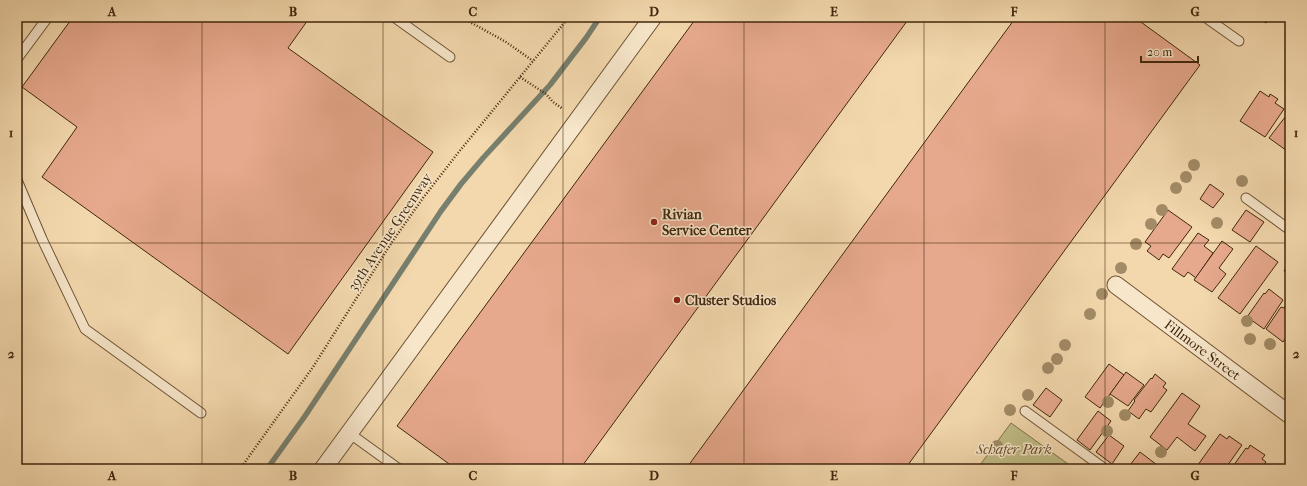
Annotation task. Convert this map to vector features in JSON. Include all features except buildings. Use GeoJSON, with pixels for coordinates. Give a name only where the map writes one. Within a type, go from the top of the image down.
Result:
{"type":"FeatureCollection","features":[{"type":"Feature","properties":{"kind":"street"},"geometry":{"type":"LineString","coordinates":[[323,469],[653,17]]}},
{"type":"Feature","properties":{"kind":"street","name":"Fillmore Street"},"geometry":{"type":"LineString","coordinates":[[1116,285],[1290,415]]}},
{"type":"Feature","properties":{"kind":"lane"},"geometry":{"type":"LineString","coordinates":[[17,59],[48,17]]}},
{"type":"Feature","properties":{"kind":"lane"},"geometry":{"type":"LineString","coordinates":[[394,17],[450,57]]}},
{"type":"Feature","properties":{"kind":"lane"},"geometry":{"type":"LineString","coordinates":[[1205,17],[1239,41]]}},
{"type":"Feature","properties":{"kind":"lane"},"geometry":{"type":"LineString","coordinates":[[17,180],[42,239],[86,329],[201,413]]}},
{"type":"Feature","properties":{"kind":"lane"},"geometry":{"type":"LineString","coordinates":[[1246,198],[1290,230]]}},
{"type":"Feature","properties":{"kind":"lane"},"geometry":{"type":"LineString","coordinates":[[1025,411],[1106,469]]}},
{"type":"Feature","properties":{"kind":"lane"},"geometry":{"type":"LineString","coordinates":[[349,434],[399,469]]}},
{"type":"Feature","properties":{"kind":"path"},"geometry":{"type":"LineString","coordinates":[[461,17],[506,42],[533,62]]}},
{"type":"Feature","properties":{"kind":"path","name":"39th Avenue Greenway"},"geometry":{"type":"LineString","coordinates":[[240,469],[313,367],[410,216],[458,153],[569,17]]}},
{"type":"Feature","properties":{"kind":"path"},"geometry":{"type":"LineString","coordinates":[[520,77],[543,92],[564,109]]}},
{"type":"Feature","properties":{"kind":"green space","name":"Schafer Park"},"geometry":{"type":"Polygon","coordinates":[[[1011,423],[1075,469],[977,469],[1011,423]]]}},
{"type":"Feature","properties":{"kind":"waterway"},"geometry":{"type":"LineString","coordinates":[[267,469],[305,416],[441,211],[483,158],[550,85],[600,17]]}},
{"type":"Feature","properties":{"kind":"place","name":"Rivian Service Center"},"geometry":{"type":"Point","coordinates":[654,222]}},
{"type":"Feature","properties":{"kind":"place","name":"Cluster Studios"},"geometry":{"type":"Point","coordinates":[677,300]}}]}
